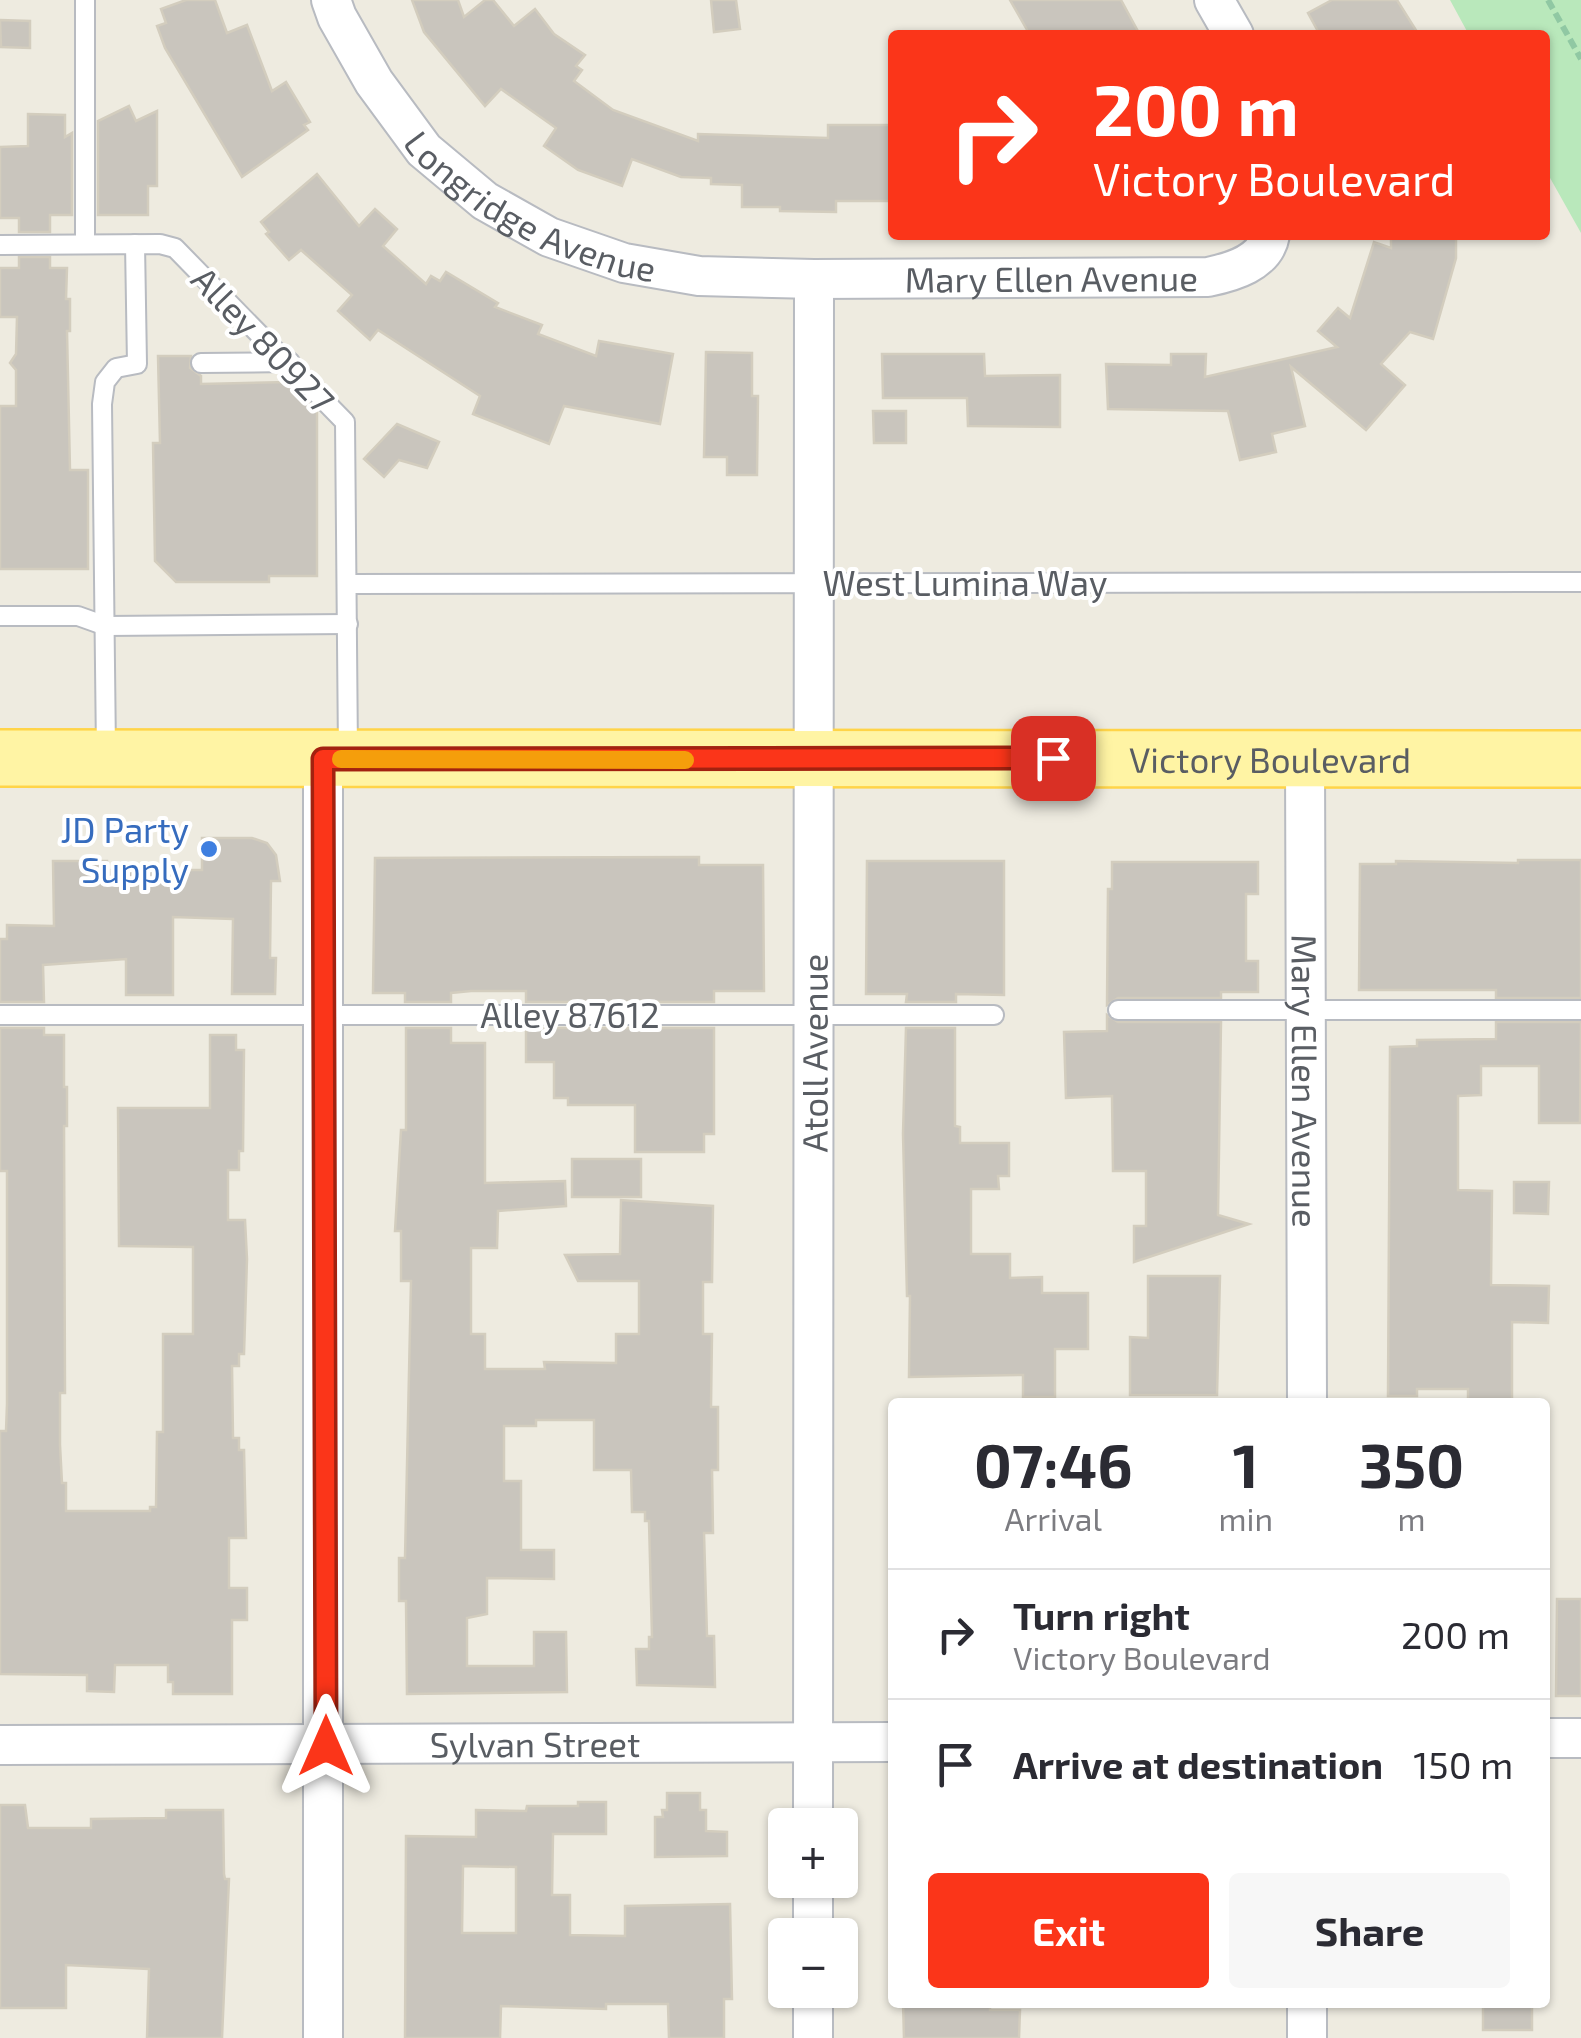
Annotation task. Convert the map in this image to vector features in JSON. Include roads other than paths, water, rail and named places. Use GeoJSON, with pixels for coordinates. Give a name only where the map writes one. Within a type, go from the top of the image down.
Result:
{"type":"FeatureCollection","features":[{"type":"Feature","properties":{"kind":"main road","name":"Victory Boulevard"},"geometry":{"type":"LineString","coordinates":[[0,758],[1581,759]]}},
{"type":"Feature","properties":{"kind":"street","name":"Longridge Avenue"},"geometry":{"type":"LineString","coordinates":[[331,0],[337,18],[374,82],[424,150],[485,201],[549,237],[624,262],[699,276],[814,279]]}},
{"type":"Feature","properties":{"kind":"street"},"geometry":{"type":"LineString","coordinates":[[1214,0],[1231,30]]}},
{"type":"Feature","properties":{"kind":"street","name":"Mary Ellen Avenue"},"geometry":{"type":"LineString","coordinates":[[814,279],[1208,276],[1242,270],[1269,240]]}},
{"type":"Feature","properties":{"kind":"street","name":"Atoll Avenue"},"geometry":{"type":"LineString","coordinates":[[813,1808],[814,279]]}},
{"type":"Feature","properties":{"kind":"street"},"geometry":{"type":"LineString","coordinates":[[324,2038],[325,1013],[335,759]]}},
{"type":"Feature","properties":{"kind":"street","name":"Mary Ellen Avenue"},"geometry":{"type":"LineString","coordinates":[[1305,759],[1307,1398]]}},
{"type":"Feature","properties":{"kind":"street"},"geometry":{"type":"LineString","coordinates":[[1550,1738],[1581,1738]]}},
{"type":"Feature","properties":{"kind":"street","name":"Sylvan Street"},"geometry":{"type":"LineString","coordinates":[[0,1745],[888,1742]]}},
{"type":"Feature","properties":{"kind":"street"},"geometry":{"type":"LineString","coordinates":[[813,2008],[813,2038]]}},
{"type":"Feature","properties":{"kind":"street"},"geometry":{"type":"LineString","coordinates":[[1307,2008],[1307,2038]]}},
{"type":"Feature","properties":{"kind":"lane"},"geometry":{"type":"LineString","coordinates":[[85,0],[85,244]]}},
{"type":"Feature","properties":{"kind":"lane"},"geometry":{"type":"LineString","coordinates":[[135,244],[137,364]]}},
{"type":"Feature","properties":{"kind":"lane","name":"Alley 80927"},"geometry":{"type":"LineString","coordinates":[[0,245],[160,244],[175,248],[345,422],[348,624],[335,759]]}},
{"type":"Feature","properties":{"kind":"lane"},"geometry":{"type":"LineString","coordinates":[[201,364],[290,362]]}},
{"type":"Feature","properties":{"kind":"lane"},"geometry":{"type":"LineString","coordinates":[[106,758],[103,393],[105,382],[116,368],[158,364]]}},
{"type":"Feature","properties":{"kind":"lane","name":"West Lumina Way"},"geometry":{"type":"LineString","coordinates":[[348,584],[1581,582]]}},
{"type":"Feature","properties":{"kind":"lane"},"geometry":{"type":"LineString","coordinates":[[0,616],[78,616],[106,626],[348,624]]}},
{"type":"Feature","properties":{"kind":"lane"},"geometry":{"type":"LineString","coordinates":[[1118,1010],[1581,1010]]}},
{"type":"Feature","properties":{"kind":"lane","name":"Alley 87612"},"geometry":{"type":"LineString","coordinates":[[0,1015],[994,1015]]}},
{"type":"Feature","properties":{"kind":"place","name":"JD Party Supply"},"geometry":{"type":"Point","coordinates":[209,849]}}]}
